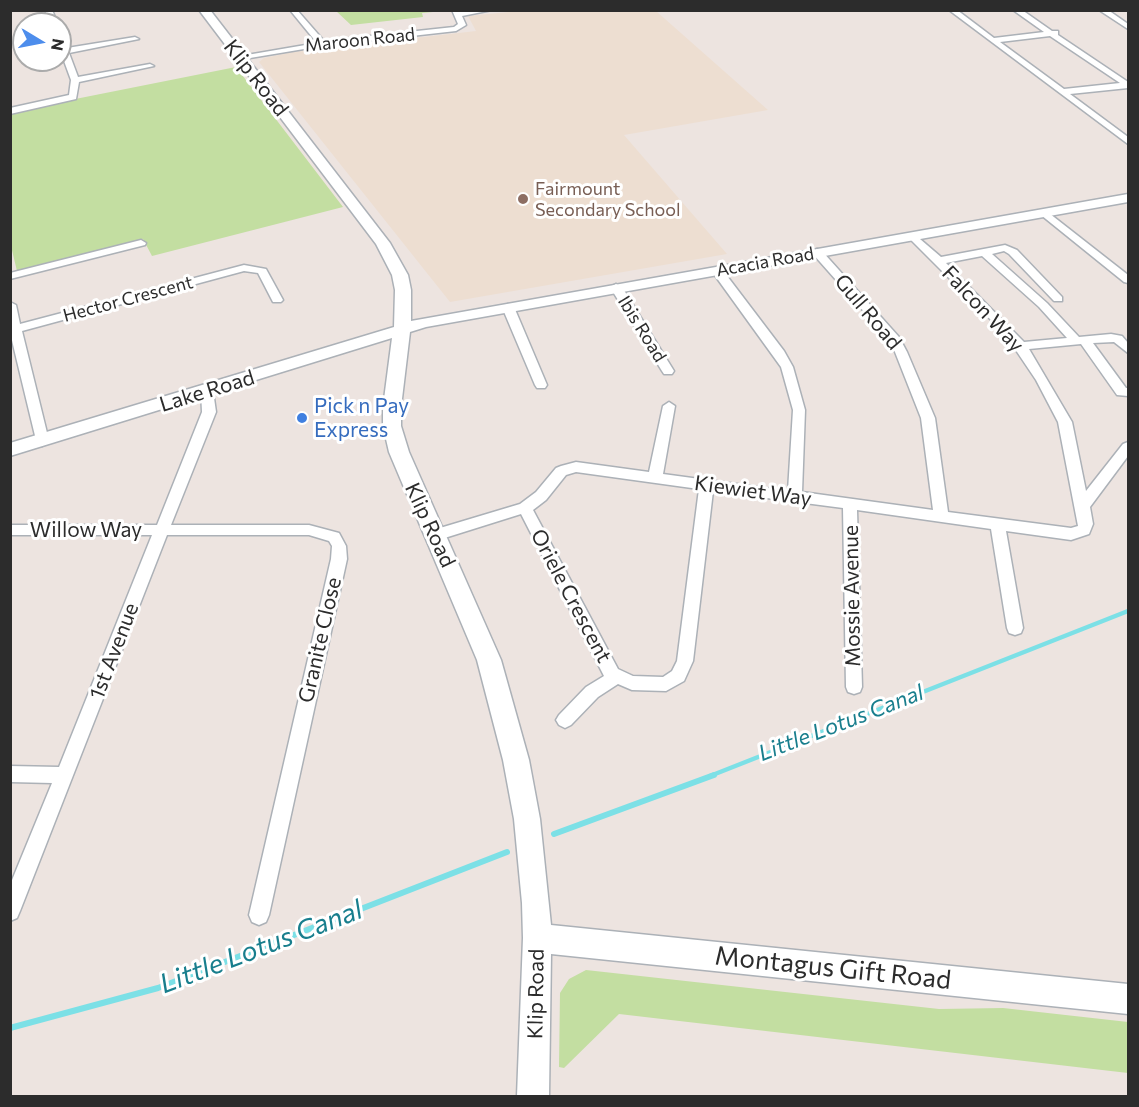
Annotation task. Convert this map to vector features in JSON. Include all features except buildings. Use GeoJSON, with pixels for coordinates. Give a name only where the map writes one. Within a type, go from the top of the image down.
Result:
{"type":"FeatureCollection","features":[{"type":"Feature","properties":{"kind":"street","name":"Klip Road"},"geometry":{"type":"LineString","coordinates":[[204,10],[392,255],[402,282],[402,329],[393,389],[392,426],[406,472],[489,660],[516,760],[527,819],[537,938],[533,1096]]}},
{"type":"Feature","properties":{"kind":"street"},"geometry":{"type":"LineString","coordinates":[[293,10],[322,44]]}},
{"type":"Feature","properties":{"kind":"street"},"geometry":{"type":"LineString","coordinates":[[458,12],[489,10]]}},
{"type":"Feature","properties":{"kind":"street"},"geometry":{"type":"LineString","coordinates":[[952,10],[1128,140]]}},
{"type":"Feature","properties":{"kind":"street"},"geometry":{"type":"LineString","coordinates":[[1016,10],[1128,85]]}},
{"type":"Feature","properties":{"kind":"street"},"geometry":{"type":"LineString","coordinates":[[1102,10],[1128,27]]}},
{"type":"Feature","properties":{"kind":"street","name":"Maroon Road"},"geometry":{"type":"LineString","coordinates":[[241,58],[322,44],[456,29],[462,25],[458,12]]}},
{"type":"Feature","properties":{"kind":"street"},"geometry":{"type":"LineString","coordinates":[[993,40],[1067,32],[1051,21]]}},
{"type":"Feature","properties":{"kind":"street"},"geometry":{"type":"LineString","coordinates":[[72,50],[135,39]]}},
{"type":"Feature","properties":{"kind":"street"},"geometry":{"type":"LineString","coordinates":[[75,80],[150,66]]}},
{"type":"Feature","properties":{"kind":"street"},"geometry":{"type":"LineString","coordinates":[[10,111],[73,97],[75,80],[72,71]]}},
{"type":"Feature","properties":{"kind":"street"},"geometry":{"type":"LineString","coordinates":[[1063,92],[1128,85]]}},
{"type":"Feature","properties":{"kind":"street","name":"Acacia Road"},"geometry":{"type":"LineString","coordinates":[[402,329],[616,287],[1128,198]]}},
{"type":"Feature","properties":{"kind":"street"},"geometry":{"type":"LineString","coordinates":[[1045,213],[1128,280]]}},
{"type":"Feature","properties":{"kind":"street","name":"Falcon Way"},"geometry":{"type":"LineString","coordinates":[[914,236],[1021,346],[1065,422],[1086,524]]}},
{"type":"Feature","properties":{"kind":"street"},"geometry":{"type":"LineString","coordinates":[[10,276],[141,243]]}},
{"type":"Feature","properties":{"kind":"street"},"geometry":{"type":"LineString","coordinates":[[939,261],[1005,248],[1013,252],[1058,299]]}},
{"type":"Feature","properties":{"kind":"street","name":"Gull Road"},"geometry":{"type":"LineString","coordinates":[[817,252],[895,340],[901,352],[928,418],[941,516]]}},
{"type":"Feature","properties":{"kind":"street"},"geometry":{"type":"LineString","coordinates":[[984,252],[1081,341],[1122,392],[1128,392]]}},
{"type":"Feature","properties":{"kind":"street","name":"Hector Crescent"},"geometry":{"type":"LineString","coordinates":[[14,332],[240,269],[249,268],[262,271],[277,300]]}},
{"type":"Feature","properties":{"kind":"street"},"geometry":{"type":"LineString","coordinates":[[717,270],[780,354],[787,367],[799,410],[795,496]]}},
{"type":"Feature","properties":{"kind":"street","name":"Ibis Road"},"geometry":{"type":"LineString","coordinates":[[616,287],[668,371]]}},
{"type":"Feature","properties":{"kind":"street"},"geometry":{"type":"LineString","coordinates":[[10,305],[14,332],[42,441]]}},
{"type":"Feature","properties":{"kind":"street"},"geometry":{"type":"LineString","coordinates":[[508,307],[541,385]]}},
{"type":"Feature","properties":{"kind":"street","name":"Lake Road"},"geometry":{"type":"LineString","coordinates":[[10,450],[402,329]]}},
{"type":"Feature","properties":{"kind":"street"},"geometry":{"type":"LineString","coordinates":[[1021,346],[1111,338],[1118,339],[1128,349]]}},
{"type":"Feature","properties":{"kind":"street","name":"1st Avenue"},"geometry":{"type":"LineString","coordinates":[[10,911],[209,412],[207,391]]}},
{"type":"Feature","properties":{"kind":"street"},"geometry":{"type":"LineString","coordinates":[[655,477],[669,406]]}},
{"type":"Feature","properties":{"kind":"street"},"geometry":{"type":"LineString","coordinates":[[1083,505],[1128,447]]}},
{"type":"Feature","properties":{"kind":"street","name":"Kiewiet Way"},"geometry":{"type":"LineString","coordinates":[[435,535],[525,508],[541,496],[561,471],[568,467],[1071,534],[1084,530],[1086,524]]}},
{"type":"Feature","properties":{"kind":"street","name":"Oriele Crescent"},"geometry":{"type":"LineString","coordinates":[[525,508],[603,660],[617,676],[632,683],[666,684],[678,676],[685,661],[707,484]]}},
{"type":"Feature","properties":{"kind":"street","name":"Mossie Avenue"},"geometry":{"type":"LineString","coordinates":[[850,504],[854,687]]}},
{"type":"Feature","properties":{"kind":"street"},"geometry":{"type":"LineString","coordinates":[[998,524],[1015,628]]}},
{"type":"Feature","properties":{"kind":"street","name":"Willow Way"},"geometry":{"type":"LineString","coordinates":[[10,530],[161,531]]}},
{"type":"Feature","properties":{"kind":"street","name":"Granite Close"},"geometry":{"type":"LineString","coordinates":[[161,531],[309,530],[334,537],[339,546],[339,559],[259,915]]}},
{"type":"Feature","properties":{"kind":"street"},"geometry":{"type":"LineString","coordinates":[[565,720],[592,692],[617,676]]}},
{"type":"Feature","properties":{"kind":"street"},"geometry":{"type":"LineString","coordinates":[[10,774],[65,774]]}},
{"type":"Feature","properties":{"kind":"street","name":"Montagus Gift Road"},"geometry":{"type":"LineString","coordinates":[[537,938],[1128,999]]}},
{"type":"Feature","properties":{"kind":"shaded area","name":"Fairmount Secondary School"},"geometry":{"type":"Polygon","coordinates":[[[519,11],[656,11],[768,110],[624,135],[727,254],[450,302],[259,62],[264,58],[293,52],[476,31],[468,16],[519,11]]]}},
{"type":"Feature","properties":{"kind":"green space"},"geometry":{"type":"Polygon","coordinates":[[[336,11],[444,11],[422,13],[423,17],[351,25],[336,11]]]}},
{"type":"Feature","properties":{"kind":"green space"},"geometry":{"type":"Polygon","coordinates":[[[236,67],[343,207],[152,256],[143,239],[126,246],[17,271],[10,242],[10,112],[236,67]]]}},
{"type":"Feature","properties":{"kind":"green space"},"geometry":{"type":"Polygon","coordinates":[[[586,970],[939,1009],[1003,1008],[1128,1022],[1128,1073],[619,1014],[564,1068],[559,1067],[560,993],[569,979],[586,970]]]}},
{"type":"Feature","properties":{"kind":"waterway","name":"Little Lotus Canal"},"geometry":{"type":"LineString","coordinates":[[710,776],[1128,611]]}},
{"type":"Feature","properties":{"kind":"waterway","name":"Little Lotus Canal"},"geometry":{"type":"LineString","coordinates":[[554,834],[714,775]]}},
{"type":"Feature","properties":{"kind":"waterway","name":"Little Lotus Canal"},"geometry":{"type":"LineString","coordinates":[[10,1028],[158,988],[507,852]]}},
{"type":"Feature","properties":{"kind":"place","name":"Fairmount Secondary School"},"geometry":{"type":"Point","coordinates":[523,199]}},
{"type":"Feature","properties":{"kind":"place","name":"Pick n Pay Express"},"geometry":{"type":"Point","coordinates":[302,418]}}]}
